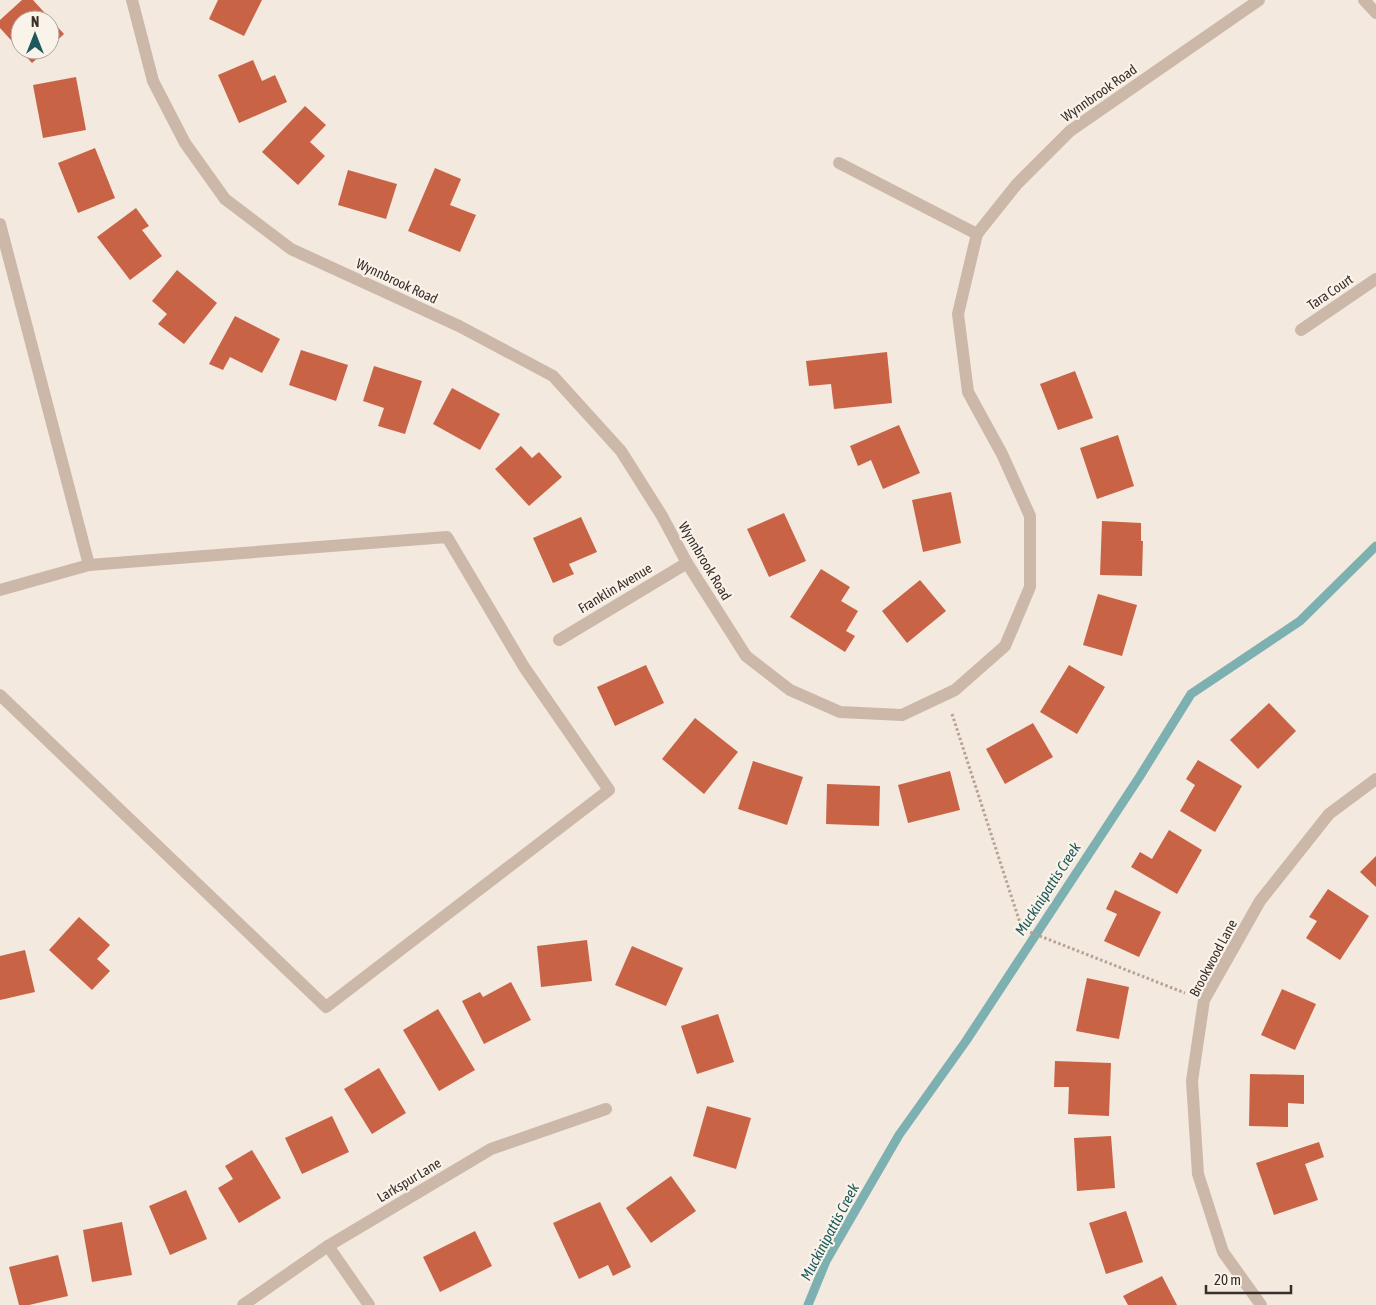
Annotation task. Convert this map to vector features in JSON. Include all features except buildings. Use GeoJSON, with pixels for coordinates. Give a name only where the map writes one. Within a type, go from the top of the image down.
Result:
{"type":"FeatureCollection","features":[{"type":"Feature","properties":{"kind":"street","name":"Wynnbrook Road"},"geometry":{"type":"LineString","coordinates":[[132,0],[153,81],[185,143],[225,199],[291,249],[459,326],[553,376],[621,451],[662,516],[687,563],[746,656],[790,690],[840,712],[902,715],[955,690],[1005,646],[1030,587],[1030,516],[1002,454],[968,392],[958,314],[977,234],[1017,184],[1070,131],[1259,0]]}},
{"type":"Feature","properties":{"kind":"street"},"geometry":{"type":"LineString","coordinates":[[1364,0],[1376,13]]}},
{"type":"Feature","properties":{"kind":"street"},"geometry":{"type":"LineString","coordinates":[[839,163],[977,234]]}},
{"type":"Feature","properties":{"kind":"street"},"geometry":{"type":"LineString","coordinates":[[0,224],[89,565]]}},
{"type":"Feature","properties":{"kind":"street","name":"Tara Court"},"geometry":{"type":"LineString","coordinates":[[1301,330],[1376,279]]}},
{"type":"Feature","properties":{"kind":"street"},"geometry":{"type":"LineString","coordinates":[[0,590],[89,565],[447,537],[524,667],[609,790],[326,1007],[0,695]]}},
{"type":"Feature","properties":{"kind":"street","name":"Franklin Avenue"},"geometry":{"type":"LineString","coordinates":[[559,640],[687,563]]}},
{"type":"Feature","properties":{"kind":"street","name":"Brookwood Lane"},"geometry":{"type":"LineString","coordinates":[[1261,1305],[1223,1252],[1198,1174],[1192,1081],[1204,1000],[1260,901],[1329,814],[1376,779]]}},
{"type":"Feature","properties":{"kind":"street","name":"Larkspur Lane"},"geometry":{"type":"LineString","coordinates":[[242,1305],[328,1246],[491,1149],[606,1109]]}},
{"type":"Feature","properties":{"kind":"street"},"geometry":{"type":"LineString","coordinates":[[328,1246],[369,1305]]}},
{"type":"Feature","properties":{"kind":"path"},"geometry":{"type":"LineString","coordinates":[[945,694],[1022,929],[1204,1000]]}},
{"type":"Feature","properties":{"kind":"waterway","name":"Muckinipattis Creek"},"geometry":{"type":"LineString","coordinates":[[808,1305],[826,1261],[899,1135],[966,1041],[1140,776],[1191,694],[1300,621],[1376,546]]}}]}
